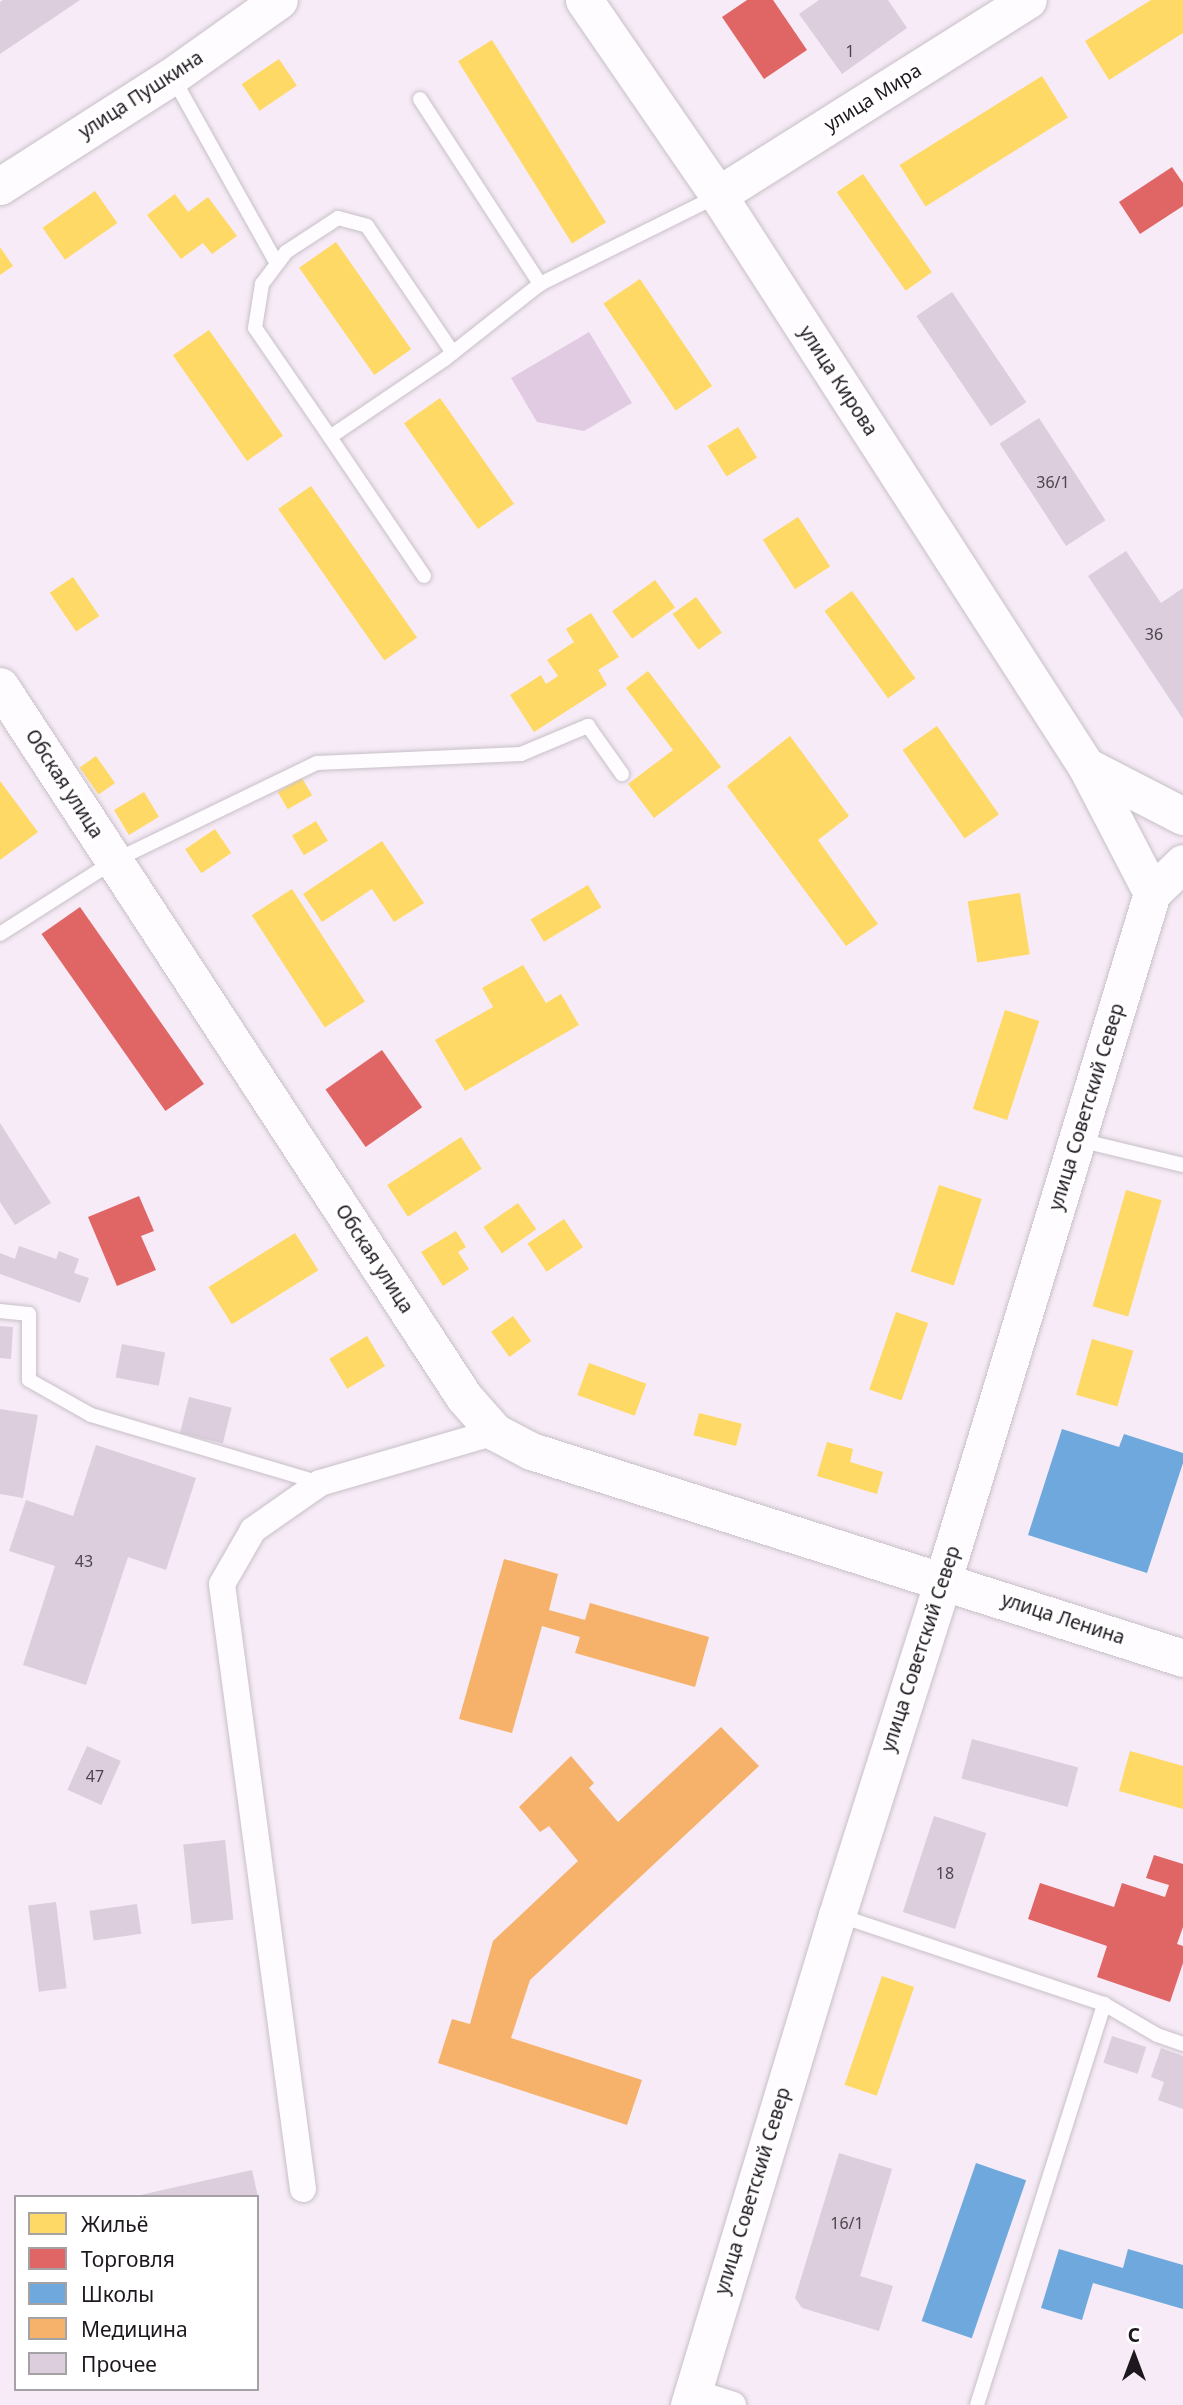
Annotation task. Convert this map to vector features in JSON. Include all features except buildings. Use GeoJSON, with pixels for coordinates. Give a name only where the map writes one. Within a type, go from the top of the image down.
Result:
{"type":"FeatureCollection","features":[{"type":"Feature","properties":{"kind":"street","name":"улица Пушкина"},"geometry":{"type":"LineString","coordinates":[[0,186],[172,76],[279,0]]}},
{"type":"Feature","properties":{"kind":"street","name":"улица Кирова"},"geometry":{"type":"LineString","coordinates":[[584,0],[718,195],[1086,766],[1152,893]]}},
{"type":"Feature","properties":{"kind":"street","name":"улица Мира"},"geometry":{"type":"LineString","coordinates":[[718,195],[1028,0]]}},
{"type":"Feature","properties":{"kind":"street","name":"Обская улица"},"geometry":{"type":"LineString","coordinates":[[0,686],[457,1385],[495,1432],[531,1451],[943,1580]]}},
{"type":"Feature","properties":{"kind":"street"},"geometry":{"type":"LineString","coordinates":[[1086,766],[1183,816]]}},
{"type":"Feature","properties":{"kind":"street"},"geometry":{"type":"LineString","coordinates":[[1152,893],[1183,863]]}},
{"type":"Feature","properties":{"kind":"street","name":"улица Советский Север"},"geometry":{"type":"LineString","coordinates":[[691,2398],[836,1915],[943,1580],[1152,893]]}},
{"type":"Feature","properties":{"kind":"street"},"geometry":{"type":"LineString","coordinates":[[303,2189],[222,1584],[253,1530],[320,1483],[495,1432]]}},
{"type":"Feature","properties":{"kind":"street","name":"улица Ленина"},"geometry":{"type":"LineString","coordinates":[[943,1580],[1183,1658]]}},
{"type":"Feature","properties":{"kind":"street"},"geometry":{"type":"LineString","coordinates":[[691,2398],[733,2405]]}},
{"type":"Feature","properties":{"kind":"lane"},"geometry":{"type":"LineString","coordinates":[[172,76],[277,264]]}},
{"type":"Feature","properties":{"kind":"lane"},"geometry":{"type":"LineString","coordinates":[[420,99],[540,284]]}},
{"type":"Feature","properties":{"kind":"lane"},"geometry":{"type":"LineString","coordinates":[[330,437],[453,353],[540,284],[718,195]]}},
{"type":"Feature","properties":{"kind":"lane"},"geometry":{"type":"LineString","coordinates":[[424,576],[255,328],[262,284],[286,252],[338,218],[366,226],[453,353]]}},
{"type":"Feature","properties":{"kind":"lane"},"geometry":{"type":"LineString","coordinates":[[0,934],[114,861],[317,763],[521,754],[588,726],[622,774]]}},
{"type":"Feature","properties":{"kind":"lane"},"geometry":{"type":"LineString","coordinates":[[1077,1139],[1183,1165]]}},
{"type":"Feature","properties":{"kind":"lane"},"geometry":{"type":"LineString","coordinates":[[0,1311],[29,1314],[29,1380],[91,1415],[320,1483]]}},
{"type":"Feature","properties":{"kind":"lane"},"geometry":{"type":"LineString","coordinates":[[836,1915],[1104,2004],[1157,2035],[1183,2044]]}},
{"type":"Feature","properties":{"kind":"lane"},"geometry":{"type":"LineString","coordinates":[[977,2405],[1104,2004]]}},
{"type":"Feature","properties":{"kind":"shaded area"},"geometry":{"type":"Polygon","coordinates":[[[589,332],[632,403],[584,431],[537,422],[511,378],[589,332]]]}}]}
